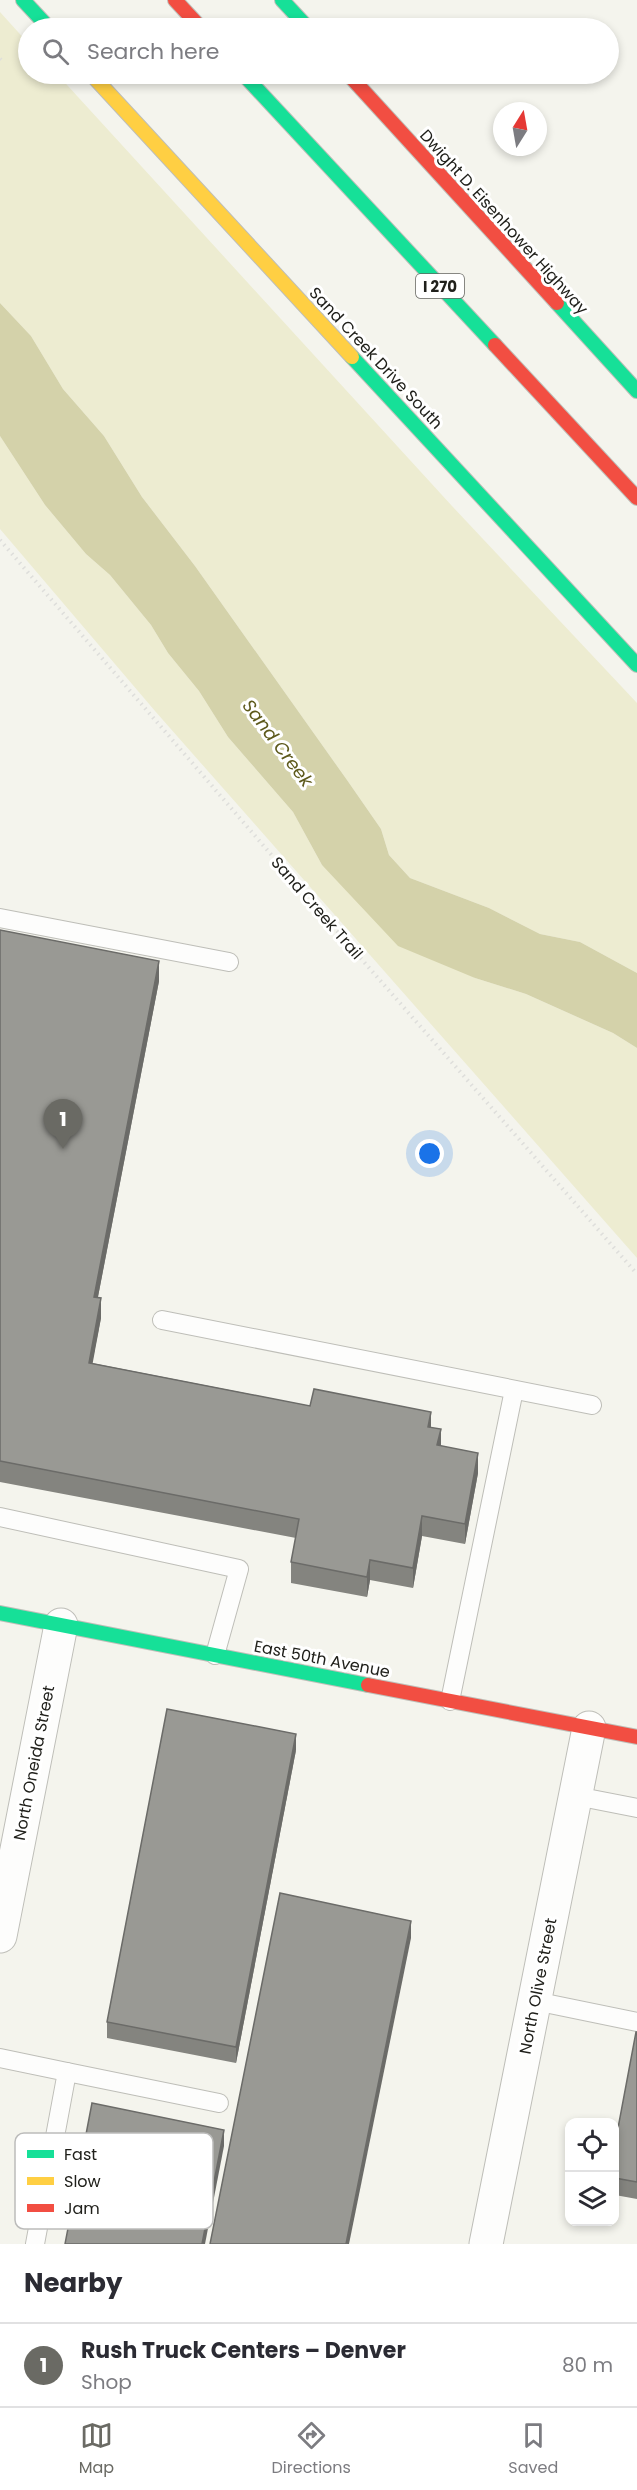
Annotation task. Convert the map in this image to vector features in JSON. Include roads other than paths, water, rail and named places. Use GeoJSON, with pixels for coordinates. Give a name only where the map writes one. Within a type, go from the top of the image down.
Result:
{"type":"FeatureCollection","features":[{"type":"Feature","properties":{"kind":"main road"},"geometry":{"type":"LineString","coordinates":[[23,0],[40,18]]}},
{"type":"Feature","properties":{"kind":"main road"},"geometry":{"type":"LineString","coordinates":[[175,0],[192,18]]}},
{"type":"Feature","properties":{"kind":"main road"},"geometry":{"type":"LineString","coordinates":[[282,0],[299,18]]}},
{"type":"Feature","properties":{"kind":"main road","name":"Sand Creek Drive South"},"geometry":{"type":"LineString","coordinates":[[100,84],[637,665]]}},
{"type":"Feature","properties":{"kind":"main road","name":"I 270"},"geometry":{"type":"LineString","coordinates":[[252,84],[637,498]]}},
{"type":"Feature","properties":{"kind":"main road","name":"Dwight D. Eisenhower Highway"},"geometry":{"type":"LineString","coordinates":[[357,84],[637,391]]}},
{"type":"Feature","properties":{"kind":"main road","name":"East 50th Avenue"},"geometry":{"type":"LineString","coordinates":[[0,1613],[637,1737]]}},
{"type":"Feature","properties":{"kind":"street","name":"North Oneida Street"},"geometry":{"type":"LineString","coordinates":[[0,1936],[9,1839],[61,1625]]}},
{"type":"Feature","properties":{"kind":"street","name":"North Olive Street"},"geometry":{"type":"LineString","coordinates":[[486,2244],[589,1728]]}},
{"type":"Feature","properties":{"kind":"lane"},"geometry":{"type":"LineString","coordinates":[[0,918],[229,962]]}},
{"type":"Feature","properties":{"kind":"lane"},"geometry":{"type":"LineString","coordinates":[[162,1320],[592,1406]]}},
{"type":"Feature","properties":{"kind":"lane"},"geometry":{"type":"LineString","coordinates":[[450,1701],[514,1390]]}},
{"type":"Feature","properties":{"kind":"lane"},"geometry":{"type":"LineString","coordinates":[[0,1516],[239,1569],[214,1655]]}},
{"type":"Feature","properties":{"kind":"lane"},"geometry":{"type":"LineString","coordinates":[[576,1796],[637,1808]]}},
{"type":"Feature","properties":{"kind":"lane"},"geometry":{"type":"LineString","coordinates":[[535,2001],[637,2022]]}},
{"type":"Feature","properties":{"kind":"lane"},"geometry":{"type":"LineString","coordinates":[[0,2058],[219,2103]]}},
{"type":"Feature","properties":{"kind":"lane"},"geometry":{"type":"LineString","coordinates":[[56,2133],[67,2072]]}},
{"type":"Feature","properties":{"kind":"lane"},"geometry":{"type":"LineString","coordinates":[[35,2244],[38,2229]]}},
{"type":"Feature","properties":{"kind":"water","name":"Sand Creek"},"geometry":{"type":"Polygon","coordinates":[[[0,303],[31,336],[63,389],[104,436],[142,497],[195,566],[347,780],[381,829],[389,855],[410,878],[489,908],[540,934],[580,942],[637,973],[637,1048],[613,1033],[526,994],[475,978],[398,946],[322,865],[293,812],[228,737],[199,691],[168,653],[151,625],[110,575],[86,554],[45,505],[0,436],[0,303]]]}},
{"type":"Feature","properties":{"kind":"place","name":"Rush Truck Centers – Denver"},"geometry":{"type":"Point","coordinates":[63,1149]}}]}
